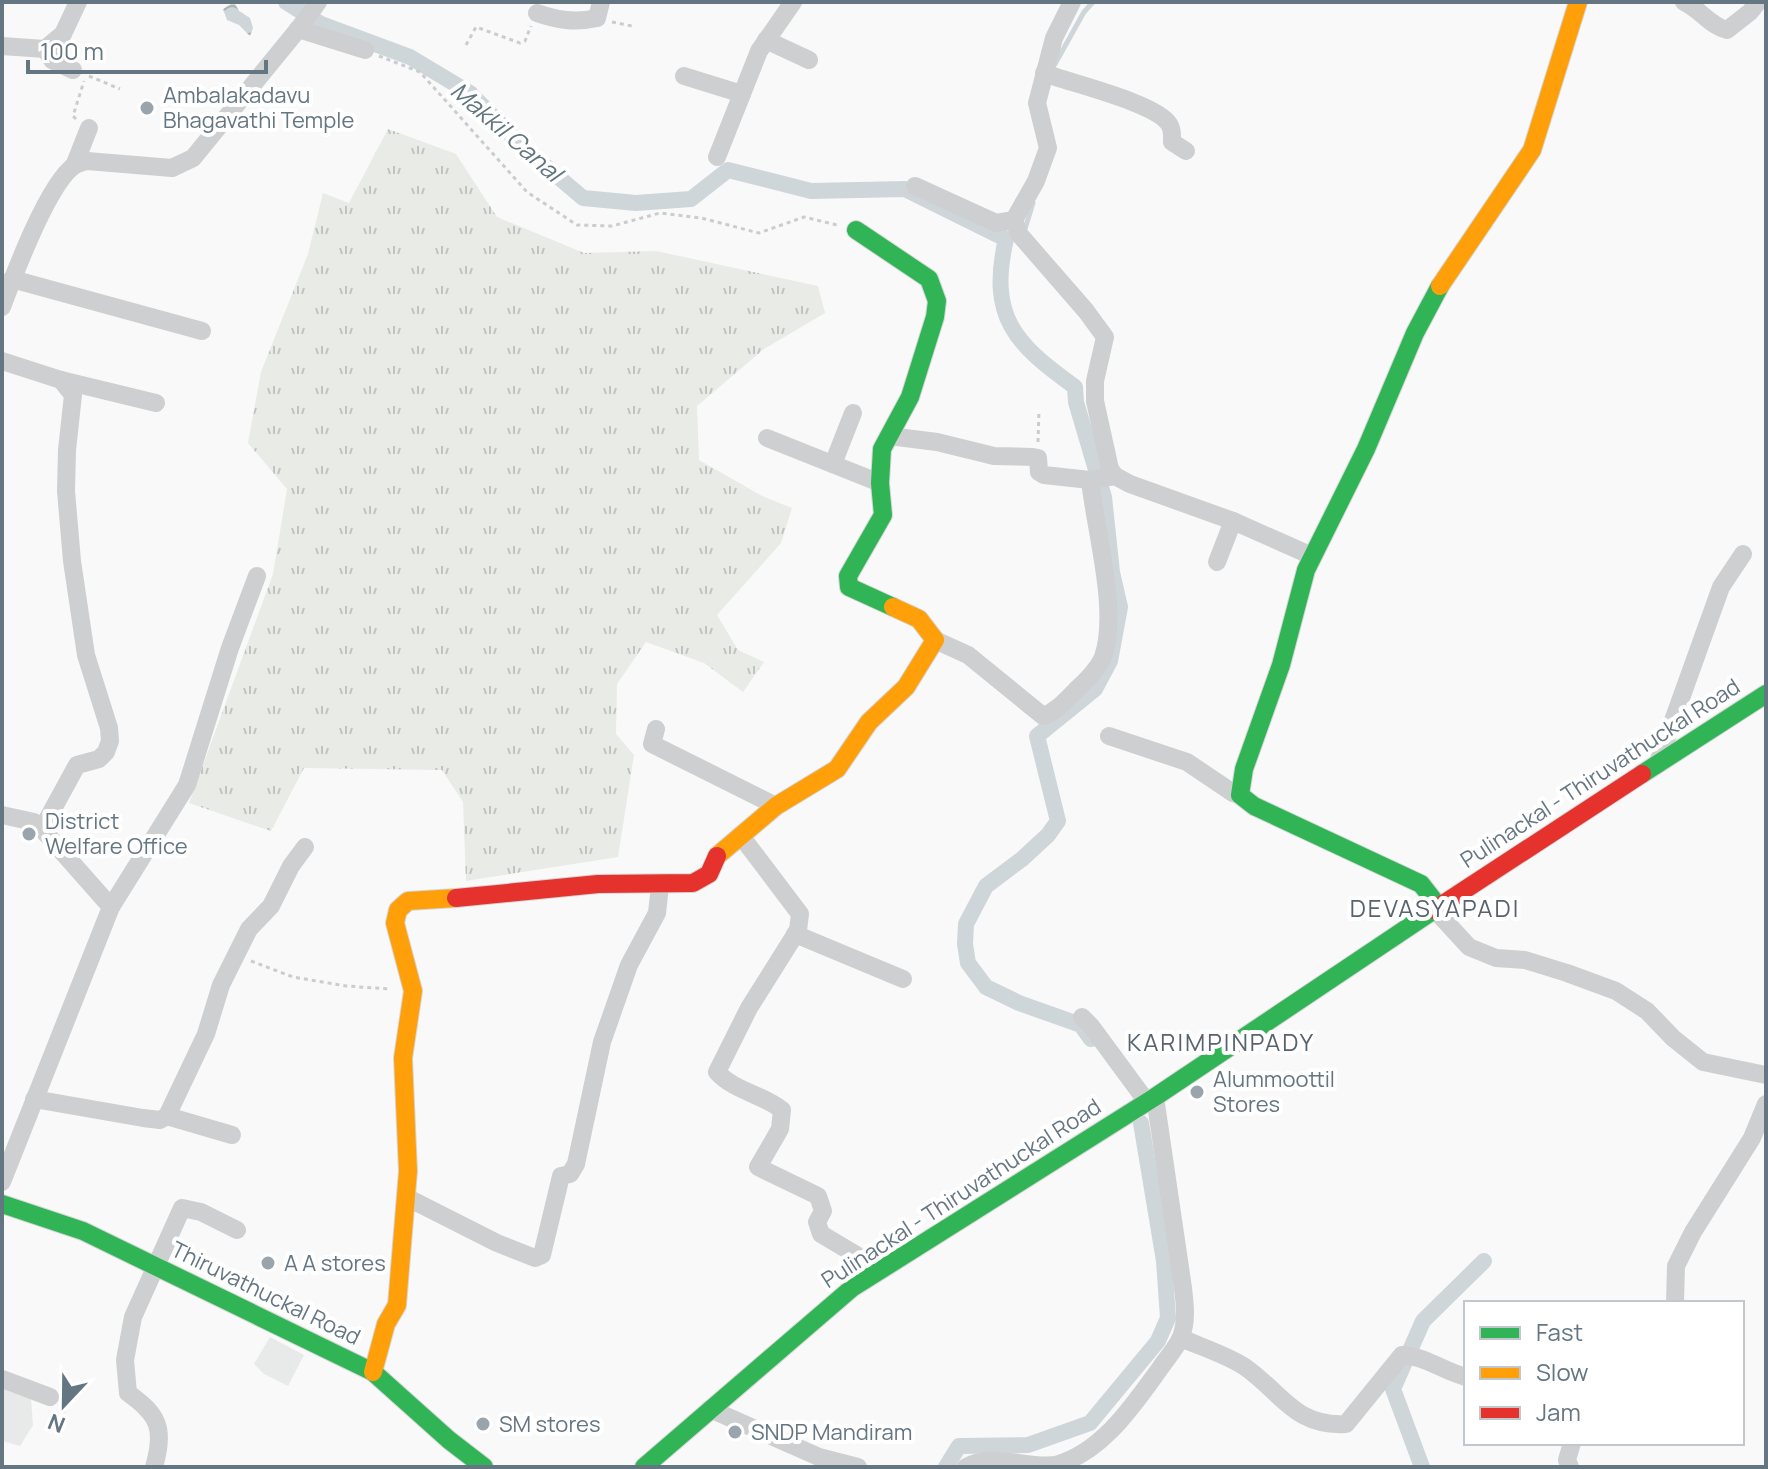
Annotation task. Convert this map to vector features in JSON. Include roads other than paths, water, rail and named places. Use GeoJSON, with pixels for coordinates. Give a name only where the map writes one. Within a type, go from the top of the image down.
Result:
{"type":"FeatureCollection","features":[{"type":"Feature","properties":{"kind":"street"},"geometry":{"type":"LineString","coordinates":[[2,46],[45,49],[63,34],[78,2]]}},
{"type":"Feature","properties":{"kind":"street"},"geometry":{"type":"LineString","coordinates":[[74,166],[87,161],[172,168],[193,158],[318,2]]}},
{"type":"Feature","properties":{"kind":"street"},"geometry":{"type":"LineString","coordinates":[[537,13],[557,20],[584,21],[597,18],[601,2]]}},
{"type":"Feature","properties":{"kind":"street"},"geometry":{"type":"LineString","coordinates":[[717,157],[766,40],[793,2]]}},
{"type":"Feature","properties":{"kind":"street"},"geometry":{"type":"LineString","coordinates":[[1240,795],[1244,769],[1281,665],[1306,570],[1366,449],[1426,311],[1532,150],[1578,2]]}},
{"type":"Feature","properties":{"kind":"street"},"geometry":{"type":"LineString","coordinates":[[1684,2],[1718,28],[1727,30],[1758,2]]}},
{"type":"Feature","properties":{"kind":"street"},"geometry":{"type":"LineString","coordinates":[[1016,227],[1048,148],[1037,103],[1066,3]]}},
{"type":"Feature","properties":{"kind":"street"},"geometry":{"type":"LineString","coordinates":[[299,28],[365,50]]}},
{"type":"Feature","properties":{"kind":"street"},"geometry":{"type":"LineString","coordinates":[[766,40],[809,60]]}},
{"type":"Feature","properties":{"kind":"street"},"geometry":{"type":"LineString","coordinates":[[45,49],[52,60],[73,70]]}},
{"type":"Feature","properties":{"kind":"street"},"geometry":{"type":"LineString","coordinates":[[1044,73],[1073,84],[1096,88],[1162,115],[1172,127],[1172,142],[1186,151]]}},
{"type":"Feature","properties":{"kind":"street"},"geometry":{"type":"LineString","coordinates":[[684,76],[742,94]]}},
{"type":"Feature","properties":{"kind":"street"},"geometry":{"type":"LineString","coordinates":[[2,307],[31,233],[74,166],[89,128]]}},
{"type":"Feature","properties":{"kind":"street"},"geometry":{"type":"LineString","coordinates":[[915,186],[996,223],[1016,227],[1105,337],[1095,381],[1095,401],[1110,469],[1115,476],[1233,521],[1312,556]]}},
{"type":"Feature","properties":{"kind":"street"},"geometry":{"type":"LineString","coordinates":[[856,230],[929,279],[937,301],[935,317],[910,397],[882,449],[880,483],[883,515],[848,576],[849,587],[919,619],[935,640],[968,655],[1043,716],[1056,710],[1089,678],[1103,659],[1108,633],[1108,600],[1093,480]]}},
{"type":"Feature","properties":{"kind":"street"},"geometry":{"type":"LineString","coordinates":[[12,279],[202,331]]}},
{"type":"Feature","properties":{"kind":"street"},"geometry":{"type":"LineString","coordinates":[[2,361],[61,380],[156,403]]}},
{"type":"Feature","properties":{"kind":"street"},"geometry":{"type":"LineString","coordinates":[[42,829],[77,765],[99,759],[110,741],[109,728],[86,655],[72,561],[66,491],[73,395],[61,380]]}},
{"type":"Feature","properties":{"kind":"street"},"geometry":{"type":"LineString","coordinates":[[833,464],[853,413]]}},
{"type":"Feature","properties":{"kind":"street"},"geometry":{"type":"LineString","coordinates":[[889,436],[937,442],[994,456],[1038,458],[1039,472],[1044,475],[1093,480],[1115,476]]}},
{"type":"Feature","properties":{"kind":"street"},"geometry":{"type":"LineString","coordinates":[[767,438],[880,483]]}},
{"type":"Feature","properties":{"kind":"street"},"geometry":{"type":"LineString","coordinates":[[1217,562],[1233,521]]}},
{"type":"Feature","properties":{"kind":"street"},"geometry":{"type":"LineString","coordinates":[[1657,765],[1721,587],[1743,554]]}},
{"type":"Feature","properties":{"kind":"street"},"geometry":{"type":"LineString","coordinates":[[2,1182],[111,907],[187,785],[230,648],[257,576]]}},
{"type":"Feature","properties":{"kind":"street"},"geometry":{"type":"LineString","coordinates":[[373,1372],[386,1324],[397,1305],[408,1171],[403,1058],[413,991],[395,923],[398,910],[408,901],[598,884],[660,886],[693,883],[709,874],[714,858],[776,806],[837,769],[869,722],[906,687],[935,640]]}},
{"type":"Feature","properties":{"kind":"street","name":"Pulinackal - Thiruvathuckal Road"},"geometry":{"type":"LineString","coordinates":[[644,1467],[830,1306],[877,1272],[1148,1102],[1437,908],[1766,694]]}},
{"type":"Feature","properties":{"kind":"street"},"geometry":{"type":"LineString","coordinates":[[656,729],[652,744],[776,806]]}},
{"type":"Feature","properties":{"kind":"street"},"geometry":{"type":"LineString","coordinates":[[1109,736],[1187,762],[1271,815],[1421,884],[1469,947],[1496,958],[1539,964],[1616,991],[1647,1011],[1673,1038],[1703,1062],[1766,1075]]}},
{"type":"Feature","properties":{"kind":"street"},"geometry":{"type":"LineString","coordinates":[[2,815],[34,822],[111,907]]}},
{"type":"Feature","properties":{"kind":"street"},"geometry":{"type":"LineString","coordinates":[[741,836],[800,914],[795,934],[749,1008],[717,1072],[726,1082],[770,1101],[782,1110],[780,1129],[758,1167],[818,1196],[823,1211],[817,1222],[821,1234],[858,1256],[877,1272]]}},
{"type":"Feature","properties":{"kind":"street"},"geometry":{"type":"LineString","coordinates":[[34,1099],[143,1118],[160,1120],[167,1116],[206,1034],[221,985],[249,929],[271,906],[291,866],[305,847]]}},
{"type":"Feature","properties":{"kind":"street"},"geometry":{"type":"LineString","coordinates":[[406,1197],[497,1243],[535,1258],[542,1255],[561,1176],[570,1174],[576,1164],[602,1042],[629,965],[657,913],[660,886]]}},
{"type":"Feature","properties":{"kind":"street"},"geometry":{"type":"LineString","coordinates":[[795,934],[903,979]]}},
{"type":"Feature","properties":{"kind":"street"},"geometry":{"type":"LineString","coordinates":[[966,1467],[978,1460],[1022,1466],[1054,1466],[1081,1455],[1124,1416],[1181,1338],[1186,1317],[1183,1288],[1148,1102],[1082,1017]]}},
{"type":"Feature","properties":{"kind":"street"},"geometry":{"type":"LineString","coordinates":[[1675,1301],[1676,1266],[1693,1232],[1752,1138],[1766,1104]]}},
{"type":"Feature","properties":{"kind":"street"},"geometry":{"type":"LineString","coordinates":[[167,1116],[232,1135]]}},
{"type":"Feature","properties":{"kind":"street","name":"Thiruvathuckal Road"},"geometry":{"type":"LineString","coordinates":[[2,1204],[83,1231],[373,1372],[484,1467]]}},
{"type":"Feature","properties":{"kind":"street"},"geometry":{"type":"LineString","coordinates":[[154,1467],[158,1454],[158,1427],[149,1408],[128,1393],[125,1360],[133,1317],[182,1208],[201,1212],[237,1230]]}},
{"type":"Feature","properties":{"kind":"street"},"geometry":{"type":"LineString","coordinates":[[1181,1338],[1243,1366],[1311,1421],[1327,1425],[1346,1424],[1402,1355],[1418,1356],[1448,1372],[1464,1376]]}},
{"type":"Feature","properties":{"kind":"street"},"geometry":{"type":"LineString","coordinates":[[2,1379],[50,1397]]}},
{"type":"Feature","properties":{"kind":"street"},"geometry":{"type":"LineString","coordinates":[[710,1409],[819,1457],[858,1467]]}},
{"type":"Feature","properties":{"kind":"street"},"geometry":{"type":"LineString","coordinates":[[1570,1467],[1567,1460],[1571,1445]]}},
{"type":"Feature","properties":{"kind":"water"},"geometry":{"type":"Polygon","coordinates":[[[234,2],[239,11],[250,18],[253,28],[250,36],[239,25],[227,20],[223,9],[234,2]]]}},
{"type":"Feature","properties":{"kind":"waterway","name":"Makkil Canal"},"geometry":{"type":"LineString","coordinates":[[286,2],[321,24],[410,57],[470,93],[522,146],[583,198],[636,203],[691,199],[728,170],[811,191],[905,189],[1006,239],[1001,266],[1004,309],[1022,342],[1075,387],[1076,402],[1104,497],[1112,572],[1120,607],[1110,661],[1095,689],[1037,736],[1058,821],[1022,859],[986,886],[966,924],[965,944],[968,963],[986,987],[1019,1003],[1081,1025],[1091,1039]]}},
{"type":"Feature","properties":{"kind":"waterway"},"geometry":{"type":"LineString","coordinates":[[1055,64],[1084,12],[1093,2]]}},
{"type":"Feature","properties":{"kind":"waterway"},"geometry":{"type":"LineString","coordinates":[[1024,232],[1033,203]]}},
{"type":"Feature","properties":{"kind":"waterway"},"geometry":{"type":"LineString","coordinates":[[946,1467],[959,1446],[1028,1445],[1090,1423],[1158,1341],[1168,1318],[1164,1261],[1141,1123]]}},
{"type":"Feature","properties":{"kind":"waterway"},"geometry":{"type":"LineString","coordinates":[[1422,1467],[1393,1389],[1423,1321],[1484,1261]]}},
{"type":"Feature","properties":{"kind":"place","name":"Ambalakadavu Bhagavathi Temple"},"geometry":{"type":"Point","coordinates":[147,108]}},
{"type":"Feature","properties":{"kind":"place","name":"District Welfare Office"},"geometry":{"type":"Point","coordinates":[29,834]}},
{"type":"Feature","properties":{"kind":"place","name":"Alummoottil Stores"},"geometry":{"type":"Point","coordinates":[1197,1092]}},
{"type":"Feature","properties":{"kind":"place","name":"A A stores"},"geometry":{"type":"Point","coordinates":[268,1263]}},
{"type":"Feature","properties":{"kind":"place","name":"SM stores"},"geometry":{"type":"Point","coordinates":[483,1424]}},
{"type":"Feature","properties":{"kind":"place","name":"SNDP Mandiram"},"geometry":{"type":"Point","coordinates":[735,1432]}},
{"type":"Feature","properties":{"kind":"district","name":"DEVASYAPADI"},"geometry":{"type":"Point","coordinates":[1435,907]}},
{"type":"Feature","properties":{"kind":"district","name":"KARIMPINPADY"},"geometry":{"type":"Point","coordinates":[1221,1041]}}]}
